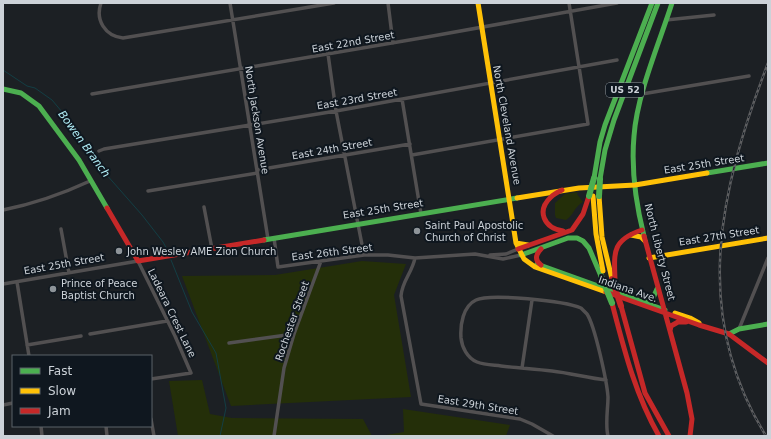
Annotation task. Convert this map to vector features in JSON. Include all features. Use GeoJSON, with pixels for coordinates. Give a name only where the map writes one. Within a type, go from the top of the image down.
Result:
{"type":"FeatureCollection","features":[{"type":"Feature","properties":{"kind":"main road","name":"North Cleveland Avenue"},"geometry":{"type":"LineString","coordinates":[[478,3],[516,243],[520,252]]}},
{"type":"Feature","properties":{"kind":"main road","name":"US 52"},"geometry":{"type":"LineString","coordinates":[[603,276],[593,217],[597,178],[614,120],[658,3]]}},
{"type":"Feature","properties":{"kind":"main road","name":"North Liberty Street"},"geometry":{"type":"LineString","coordinates":[[672,3],[665,20],[642,94],[634,134],[633,152],[637,207],[649,258],[691,410],[692,419],[690,436]]}},
{"type":"Feature","properties":{"kind":"main road","name":"US 52"},"geometry":{"type":"LineString","coordinates":[[597,178],[600,142],[651,5]]}},
{"type":"Feature","properties":{"kind":"main road"},"geometry":{"type":"LineString","coordinates":[[3,89],[21,93],[39,106],[76,156],[138,261]]}},
{"type":"Feature","properties":{"kind":"main road","name":"East 25th Street"},"geometry":{"type":"LineString","coordinates":[[138,261],[509,198],[579,188],[635,185],[768,163]]}},
{"type":"Feature","properties":{"kind":"main road"},"geometry":{"type":"LineString","coordinates":[[562,190],[552,196],[543,211],[546,222],[551,228],[558,231],[572,230],[583,216],[594,196],[597,178]]}},
{"type":"Feature","properties":{"kind":"main road","name":"US 52"},"geometry":{"type":"LineString","coordinates":[[594,196],[602,237],[613,279]]}},
{"type":"Feature","properties":{"kind":"main road"},"geometry":{"type":"LineString","coordinates":[[642,230],[629,235],[622,240],[617,250],[613,279],[645,393],[669,436]]}},
{"type":"Feature","properties":{"kind":"main road"},"geometry":{"type":"LineString","coordinates":[[520,252],[534,244],[566,231]]}},
{"type":"Feature","properties":{"kind":"main road"},"geometry":{"type":"LineString","coordinates":[[629,235],[640,237],[645,241]]}},
{"type":"Feature","properties":{"kind":"main road"},"geometry":{"type":"LineString","coordinates":[[520,252],[542,248],[568,238],[580,240],[589,248],[603,276],[639,397],[650,422],[659,436]]}},
{"type":"Feature","properties":{"kind":"main road","name":"East 27th Street"},"geometry":{"type":"LineString","coordinates":[[649,258],[768,238]]}},
{"type":"Feature","properties":{"kind":"main road"},"geometry":{"type":"LineString","coordinates":[[516,243],[523,245],[534,244]]}},
{"type":"Feature","properties":{"kind":"main road"},"geometry":{"type":"LineString","coordinates":[[541,265],[536,260],[536,255],[542,248]]}},
{"type":"Feature","properties":{"kind":"main road","name":"Indiana Ave."},"geometry":{"type":"LineString","coordinates":[[520,252],[533,262],[640,300],[690,322],[704,326]]}},
{"type":"Feature","properties":{"kind":"main road","name":"Indiana Ave."},"geometry":{"type":"LineString","coordinates":[[520,252],[526,262],[535,267],[637,304],[684,315],[704,326]]}},
{"type":"Feature","properties":{"kind":"main road"},"geometry":{"type":"LineString","coordinates":[[640,300],[645,301],[652,298],[656,293],[657,286]]}},
{"type":"Feature","properties":{"kind":"main road"},"geometry":{"type":"LineString","coordinates":[[671,334],[670,328],[675,323],[681,321],[690,322]]}},
{"type":"Feature","properties":{"kind":"main road"},"geometry":{"type":"LineString","coordinates":[[729,334],[739,329],[768,324]]}},
{"type":"Feature","properties":{"kind":"main road"},"geometry":{"type":"LineString","coordinates":[[704,326],[729,334],[768,363]]}},
{"type":"Feature","properties":{"kind":"street"},"geometry":{"type":"LineString","coordinates":[[101,3],[99,16],[102,26],[112,35],[119,37],[128,37],[320,4],[334,3]]}},
{"type":"Feature","properties":{"kind":"street","name":"North Jackson Avenue"},"geometry":{"type":"LineString","coordinates":[[230,3],[257,171],[278,267]]}},
{"type":"Feature","properties":{"kind":"street"},"geometry":{"type":"LineString","coordinates":[[388,3],[394,43]]}},
{"type":"Feature","properties":{"kind":"street"},"geometry":{"type":"LineString","coordinates":[[412,155],[588,124],[569,3]]}},
{"type":"Feature","properties":{"kind":"street","name":"East 22nd Street"},"geometry":{"type":"LineString","coordinates":[[92,94],[394,43],[570,10],[617,3]]}},
{"type":"Feature","properties":{"kind":"street"},"geometry":{"type":"LineString","coordinates":[[665,20],[714,15]]}},
{"type":"Feature","properties":{"kind":"street"},"geometry":{"type":"LineString","coordinates":[[326,46],[336,111],[364,255]]}},
{"type":"Feature","properties":{"kind":"street","name":"East 23rd Street"},"geometry":{"type":"LineString","coordinates":[[99,151],[250,124],[336,111],[617,60]]}},
{"type":"Feature","properties":{"kind":"street"},"geometry":{"type":"LineString","coordinates":[[642,94],[749,76]]}},
{"type":"Feature","properties":{"kind":"street"},"geometry":{"type":"LineString","coordinates":[[402,99],[421,214]]}},
{"type":"Feature","properties":{"kind":"street","name":"East 24th Street"},"geometry":{"type":"LineString","coordinates":[[148,191],[410,144]]}},
{"type":"Feature","properties":{"kind":"street"},"geometry":{"type":"LineString","coordinates":[[3,208],[28,205],[90,181]]}},
{"type":"Feature","properties":{"kind":"street"},"geometry":{"type":"LineString","coordinates":[[204,207],[212,249]]}},
{"type":"Feature","properties":{"kind":"street"},"geometry":{"type":"LineString","coordinates":[[61,229],[69,273]]}},
{"type":"Feature","properties":{"kind":"street","name":"East 26th Street"},"geometry":{"type":"LineString","coordinates":[[278,267],[364,255],[388,255],[415,258],[467,254],[483,255],[503,259],[520,252]]}},
{"type":"Feature","properties":{"kind":"street","name":"East 29th Street"},"geometry":{"type":"LineString","coordinates":[[415,258],[413,266],[402,287],[401,296],[421,404],[520,419],[553,436]]}},
{"type":"Feature","properties":{"kind":"street"},"geometry":{"type":"LineString","coordinates":[[739,329],[768,258]]}},
{"type":"Feature","properties":{"kind":"street","name":"East 25th Street"},"geometry":{"type":"LineString","coordinates":[[3,284],[138,261]]}},
{"type":"Feature","properties":{"kind":"street","name":"Ladeara Crest Lane"},"geometry":{"type":"LineString","coordinates":[[138,261],[191,373],[152,379]]}},
{"type":"Feature","properties":{"kind":"street","name":"Rochester Street"},"geometry":{"type":"LineString","coordinates":[[274,436],[284,368],[294,334],[322,261]]}},
{"type":"Feature","properties":{"kind":"street"},"geometry":{"type":"LineString","coordinates":[[17,282],[29,355]]}},
{"type":"Feature","properties":{"kind":"street"},"geometry":{"type":"LineString","coordinates":[[606,380],[587,378],[554,371],[480,363],[472,359],[465,352],[462,343],[461,326],[463,316],[470,305],[483,297],[559,302],[582,309],[586,312],[594,330],[606,380],[608,396],[608,436]]}},
{"type":"Feature","properties":{"kind":"street"},"geometry":{"type":"LineString","coordinates":[[522,368],[532,300]]}},
{"type":"Feature","properties":{"kind":"street"},"geometry":{"type":"LineString","coordinates":[[90,334],[167,321]]}},
{"type":"Feature","properties":{"kind":"street"},"geometry":{"type":"LineString","coordinates":[[229,343],[294,334]]}},
{"type":"Feature","properties":{"kind":"street"},"geometry":{"type":"LineString","coordinates":[[27,345],[81,336]]}},
{"type":"Feature","properties":{"kind":"street"},"geometry":{"type":"LineString","coordinates":[[152,424],[154,436]]}},
{"type":"Feature","properties":{"kind":"green space"},"geometry":{"type":"Polygon","coordinates":[[[578,192],[577,194],[583,202],[566,220],[556,218],[555,203],[565,194],[578,192]]]}},
{"type":"Feature","properties":{"kind":"green space"},"geometry":{"type":"Polygon","coordinates":[[[362,261],[406,264],[394,295],[411,397],[231,406],[182,276],[275,275],[362,261]]]}},
{"type":"Feature","properties":{"kind":"green space"},"geometry":{"type":"Polygon","coordinates":[[[202,380],[210,414],[232,418],[363,419],[372,436],[178,436],[169,381],[202,380]]]}},
{"type":"Feature","properties":{"kind":"green space"},"geometry":{"type":"Polygon","coordinates":[[[403,409],[510,425],[506,436],[380,436],[404,432],[403,409]]]}},
{"type":"Feature","properties":{"kind":"waterway","name":"Bowen Branch"},"geometry":{"type":"LineString","coordinates":[[3,70],[27,86],[35,88],[52,100],[68,119],[79,138],[91,151],[98,165],[142,215],[163,242],[168,251]]}},
{"type":"Feature","properties":{"kind":"waterway","name":"Bowen Branch"},"geometry":{"type":"LineString","coordinates":[[171,260],[192,312],[216,353],[226,408],[220,436]]}},
{"type":"Feature","properties":{"kind":"railway"},"geometry":{"type":"LineString","coordinates":[[766,436],[742,390],[728,344],[721,297],[720,251],[726,204],[737,157],[751,110],[768,63]]}},
{"type":"Feature","properties":{"kind":"traffic: fast"},"geometry":{"type":"LineString","coordinates":[[594,178],[600,142],[605,125],[652,3]]}},
{"type":"Feature","properties":{"kind":"traffic: fast"},"geometry":{"type":"LineString","coordinates":[[600,179],[605,150],[614,120],[658,3]]}},
{"type":"Feature","properties":{"kind":"traffic: fast"},"geometry":{"type":"LineString","coordinates":[[644,236],[635,186],[633,161],[634,136],[639,103],[672,3]]}},
{"type":"Feature","properties":{"kind":"traffic: fast"},"geometry":{"type":"LineString","coordinates":[[3,89],[21,93],[39,106],[79,160],[107,208]]}},
{"type":"Feature","properties":{"kind":"traffic: fast"},"geometry":{"type":"LineString","coordinates":[[707,173],[768,163]]}},
{"type":"Feature","properties":{"kind":"traffic: fast"},"geometry":{"type":"LineString","coordinates":[[589,196],[594,178]]}},
{"type":"Feature","properties":{"kind":"traffic: fast"},"geometry":{"type":"LineString","coordinates":[[599,196],[600,179]]}},
{"type":"Feature","properties":{"kind":"traffic: fast"},"geometry":{"type":"LineString","coordinates":[[264,240],[517,198]]}},
{"type":"Feature","properties":{"kind":"traffic: fast"},"geometry":{"type":"LineString","coordinates":[[521,255],[568,238],[577,238],[583,241],[589,248],[601,276]]}},
{"type":"Feature","properties":{"kind":"traffic: fast"},"geometry":{"type":"LineString","coordinates":[[537,264],[665,310]]}},
{"type":"Feature","properties":{"kind":"traffic: fast"},"geometry":{"type":"LineString","coordinates":[[601,276],[612,303]]}},
{"type":"Feature","properties":{"kind":"traffic: fast"},"geometry":{"type":"LineString","coordinates":[[644,301],[653,298],[657,289]]}},
{"type":"Feature","properties":{"kind":"traffic: fast"},"geometry":{"type":"LineString","coordinates":[[729,334],[739,329],[768,324]]}},
{"type":"Feature","properties":{"kind":"traffic: slow"},"geometry":{"type":"LineString","coordinates":[[478,3],[516,243],[524,259],[535,267],[606,292]]}},
{"type":"Feature","properties":{"kind":"traffic: slow"},"geometry":{"type":"LineString","coordinates":[[517,198],[579,188],[635,185],[707,173]]}},
{"type":"Feature","properties":{"kind":"traffic: slow"},"geometry":{"type":"LineString","coordinates":[[593,196],[596,234],[603,271]]}},
{"type":"Feature","properties":{"kind":"traffic: slow"},"geometry":{"type":"LineString","coordinates":[[599,196],[602,237],[612,279]]}},
{"type":"Feature","properties":{"kind":"traffic: slow"},"geometry":{"type":"LineString","coordinates":[[631,235],[641,237],[645,241]]}},
{"type":"Feature","properties":{"kind":"traffic: slow"},"geometry":{"type":"LineString","coordinates":[[649,258],[768,238]]}},
{"type":"Feature","properties":{"kind":"traffic: slow"},"geometry":{"type":"LineString","coordinates":[[516,243],[528,245]]}},
{"type":"Feature","properties":{"kind":"traffic: slow"},"geometry":{"type":"LineString","coordinates":[[675,313],[699,323]]}},
{"type":"Feature","properties":{"kind":"traffic: jam"},"geometry":{"type":"LineString","coordinates":[[562,190],[553,195],[546,202],[543,213],[547,223],[556,229],[563,231]]}},
{"type":"Feature","properties":{"kind":"traffic: jam"},"geometry":{"type":"LineString","coordinates":[[518,249],[572,230],[583,214],[589,196]]}},
{"type":"Feature","properties":{"kind":"traffic: jam"},"geometry":{"type":"LineString","coordinates":[[107,208],[138,261],[264,240]]}},
{"type":"Feature","properties":{"kind":"traffic: jam"},"geometry":{"type":"LineString","coordinates":[[615,280],[615,255],[617,248],[625,238],[642,230]]}},
{"type":"Feature","properties":{"kind":"traffic: jam"},"geometry":{"type":"LineString","coordinates":[[644,236],[687,393],[692,419],[690,436]]}},
{"type":"Feature","properties":{"kind":"traffic: jam"},"geometry":{"type":"LineString","coordinates":[[541,249],[536,257],[537,261],[541,265]]}},
{"type":"Feature","properties":{"kind":"traffic: jam"},"geometry":{"type":"LineString","coordinates":[[612,279],[621,306]]}},
{"type":"Feature","properties":{"kind":"traffic: jam"},"geometry":{"type":"LineString","coordinates":[[606,292],[729,334],[768,363]]}},
{"type":"Feature","properties":{"kind":"traffic: jam"},"geometry":{"type":"LineString","coordinates":[[612,303],[637,388],[643,404],[659,436]]}},
{"type":"Feature","properties":{"kind":"traffic: jam"},"geometry":{"type":"LineString","coordinates":[[621,306],[645,393],[669,436]]}},
{"type":"Feature","properties":{"kind":"traffic: jam"},"geometry":{"type":"LineString","coordinates":[[670,331],[671,326],[678,322],[686,322]]}},
{"type":"Feature","properties":{"kind":"place","name":"Saint Paul Apostolic Church of Christ"},"geometry":{"type":"Point","coordinates":[417,231]}},
{"type":"Feature","properties":{"kind":"place","name":"John Wesley AME Zion Church"},"geometry":{"type":"Point","coordinates":[119,251]}},
{"type":"Feature","properties":{"kind":"place","name":"Prince of Peace Baptist Church"},"geometry":{"type":"Point","coordinates":[53,289]}}]}
